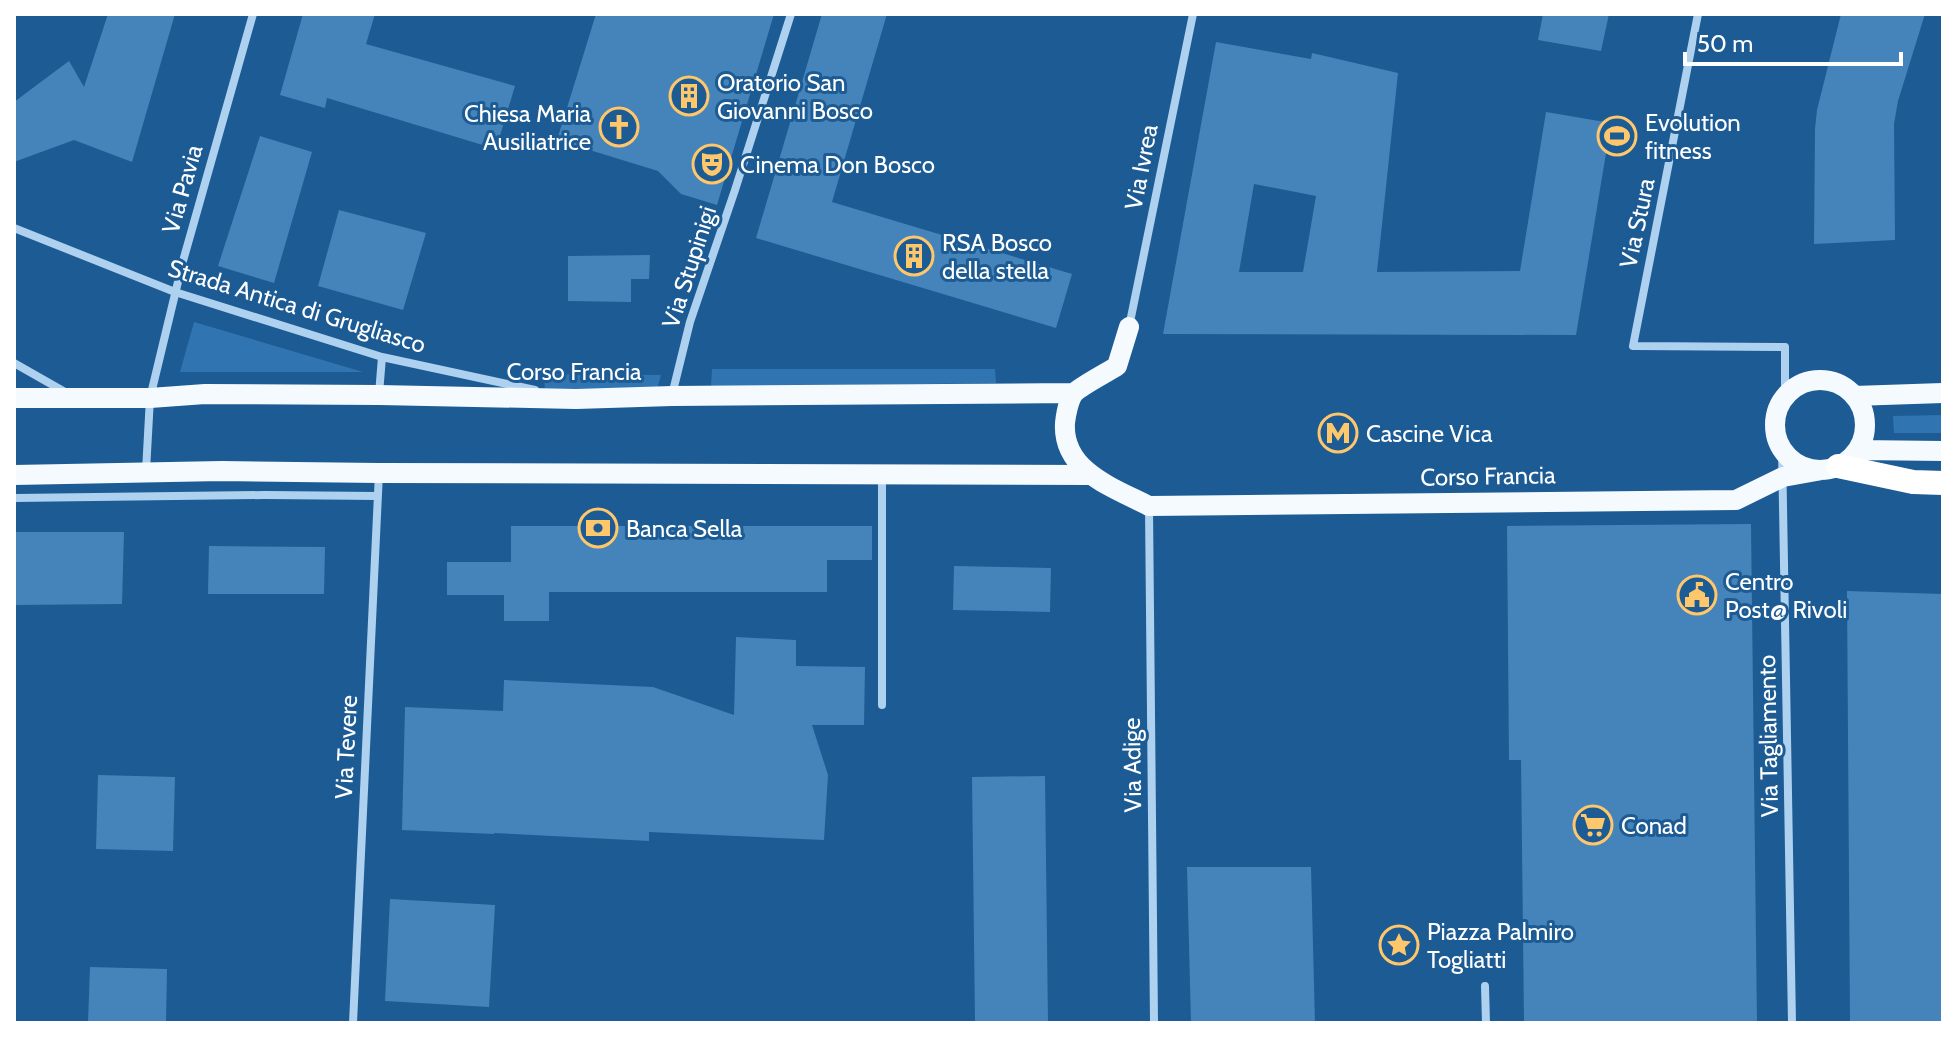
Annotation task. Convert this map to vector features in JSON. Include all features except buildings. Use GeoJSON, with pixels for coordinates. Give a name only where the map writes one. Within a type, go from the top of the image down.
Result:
{"type":"FeatureCollection","features":[{"type":"Feature","properties":{"kind":"highway"},"geometry":{"type":"LineString","coordinates":[[1830,468],[1913,482],[1943,483]]}},
{"type":"Feature","properties":{"kind":"main road"},"geometry":{"type":"LineString","coordinates":[[1129,327],[1117,366],[1073,393],[1065,416],[1065,434],[1074,457],[1089,475],[1149,506]]}},
{"type":"Feature","properties":{"kind":"main road"},"geometry":{"type":"LineString","coordinates":[[1826,381],[1840,385],[1854,396],[1865,421],[1864,434],[1858,450],[1847,462],[1830,468],[1800,466],[1787,456],[1777,439],[1775,422],[1785,397],[1797,386],[1826,381]]}},
{"type":"Feature","properties":{"kind":"main road","name":"Corso Francia"},"geometry":{"type":"LineString","coordinates":[[14,398],[150,398],[205,394],[576,399],[1073,393]]}},
{"type":"Feature","properties":{"kind":"main road"},"geometry":{"type":"LineString","coordinates":[[1854,396],[1943,393]]}},
{"type":"Feature","properties":{"kind":"main road"},"geometry":{"type":"LineString","coordinates":[[1858,450],[1943,451]]}},
{"type":"Feature","properties":{"kind":"main road","name":"Corso Francia"},"geometry":{"type":"LineString","coordinates":[[1149,506],[1736,500],[1783,477],[1830,468]]}},
{"type":"Feature","properties":{"kind":"main road"},"geometry":{"type":"LineString","coordinates":[[14,475],[146,472],[1089,475]]}},
{"type":"Feature","properties":{"kind":"street","name":"Via Pavia"},"geometry":{"type":"LineString","coordinates":[[146,472],[150,398],[175,292],[253,14]]}},
{"type":"Feature","properties":{"kind":"street","name":"Via Stupinigi"},"geometry":{"type":"LineString","coordinates":[[672,396],[690,322],[791,14]]}},
{"type":"Feature","properties":{"kind":"street","name":"Via Ivrea"},"geometry":{"type":"LineString","coordinates":[[1129,327],[1193,14]]}},
{"type":"Feature","properties":{"kind":"street","name":"Via Stura"},"geometry":{"type":"LineString","coordinates":[[1698,14],[1633,346],[1785,347],[1785,397]]}},
{"type":"Feature","properties":{"kind":"street","name":"Strada Antica di Grugliasco"},"geometry":{"type":"LineString","coordinates":[[14,228],[175,292],[382,357],[576,399]]}},
{"type":"Feature","properties":{"kind":"street"},"geometry":{"type":"LineString","coordinates":[[379,395],[382,357]]}},
{"type":"Feature","properties":{"kind":"street"},"geometry":{"type":"LineString","coordinates":[[14,363],[76,399]]}},
{"type":"Feature","properties":{"kind":"street","name":"Via Tagliamento"},"geometry":{"type":"LineString","coordinates":[[1782,449],[1792,1023]]}},
{"type":"Feature","properties":{"kind":"street","name":"Via Tevere"},"geometry":{"type":"LineString","coordinates":[[353,1023],[379,473]]}},
{"type":"Feature","properties":{"kind":"street"},"geometry":{"type":"LineString","coordinates":[[882,473],[882,705]]}},
{"type":"Feature","properties":{"kind":"street"},"geometry":{"type":"LineString","coordinates":[[14,498],[378,496]]}},
{"type":"Feature","properties":{"kind":"street","name":"Via Adige"},"geometry":{"type":"LineString","coordinates":[[1149,506],[1154,1023]]}},
{"type":"Feature","properties":{"kind":"street"},"geometry":{"type":"LineString","coordinates":[[1485,986],[1486,1023]]}},
{"type":"Feature","properties":{"kind":"shaded area"},"geometry":{"type":"Polygon","coordinates":[[[194,322],[363,372],[180,372],[194,322]]]}},
{"type":"Feature","properties":{"kind":"shaded area"},"geometry":{"type":"Polygon","coordinates":[[[712,369],[995,369],[996,383],[711,387],[712,369]]]}},
{"type":"Feature","properties":{"kind":"shaded area"},"geometry":{"type":"Polygon","coordinates":[[[544,374],[661,375],[657,390],[545,392],[544,374]]]}},
{"type":"Feature","properties":{"kind":"shaded area"},"geometry":{"type":"Polygon","coordinates":[[[1943,415],[1943,433],[1894,433],[1893,416],[1943,415]]]}},
{"type":"Feature","properties":{"kind":"place","name":"Oratorio San Giovanni Bosco"},"geometry":{"type":"Point","coordinates":[689,96]}},
{"type":"Feature","properties":{"kind":"place","name":"Chiesa Maria Ausiliatrice"},"geometry":{"type":"Point","coordinates":[619,127]}},
{"type":"Feature","properties":{"kind":"place","name":"Evolution fitness"},"geometry":{"type":"Point","coordinates":[1617,136]}},
{"type":"Feature","properties":{"kind":"place","name":"Cinema Don Bosco"},"geometry":{"type":"Point","coordinates":[712,164]}},
{"type":"Feature","properties":{"kind":"place","name":"RSA Bosco della stella"},"geometry":{"type":"Point","coordinates":[914,256]}},
{"type":"Feature","properties":{"kind":"place","name":"Cascine Vica"},"geometry":{"type":"Point","coordinates":[1338,433]}},
{"type":"Feature","properties":{"kind":"place","name":"Banca Sella"},"geometry":{"type":"Point","coordinates":[598,528]}},
{"type":"Feature","properties":{"kind":"place","name":"Centro Post@ Rivoli"},"geometry":{"type":"Point","coordinates":[1697,595]}},
{"type":"Feature","properties":{"kind":"place","name":"Conad"},"geometry":{"type":"Point","coordinates":[1593,825]}},
{"type":"Feature","properties":{"kind":"place","name":"Piazza Palmiro Togliatti"},"geometry":{"type":"Point","coordinates":[1399,945]}}]}
